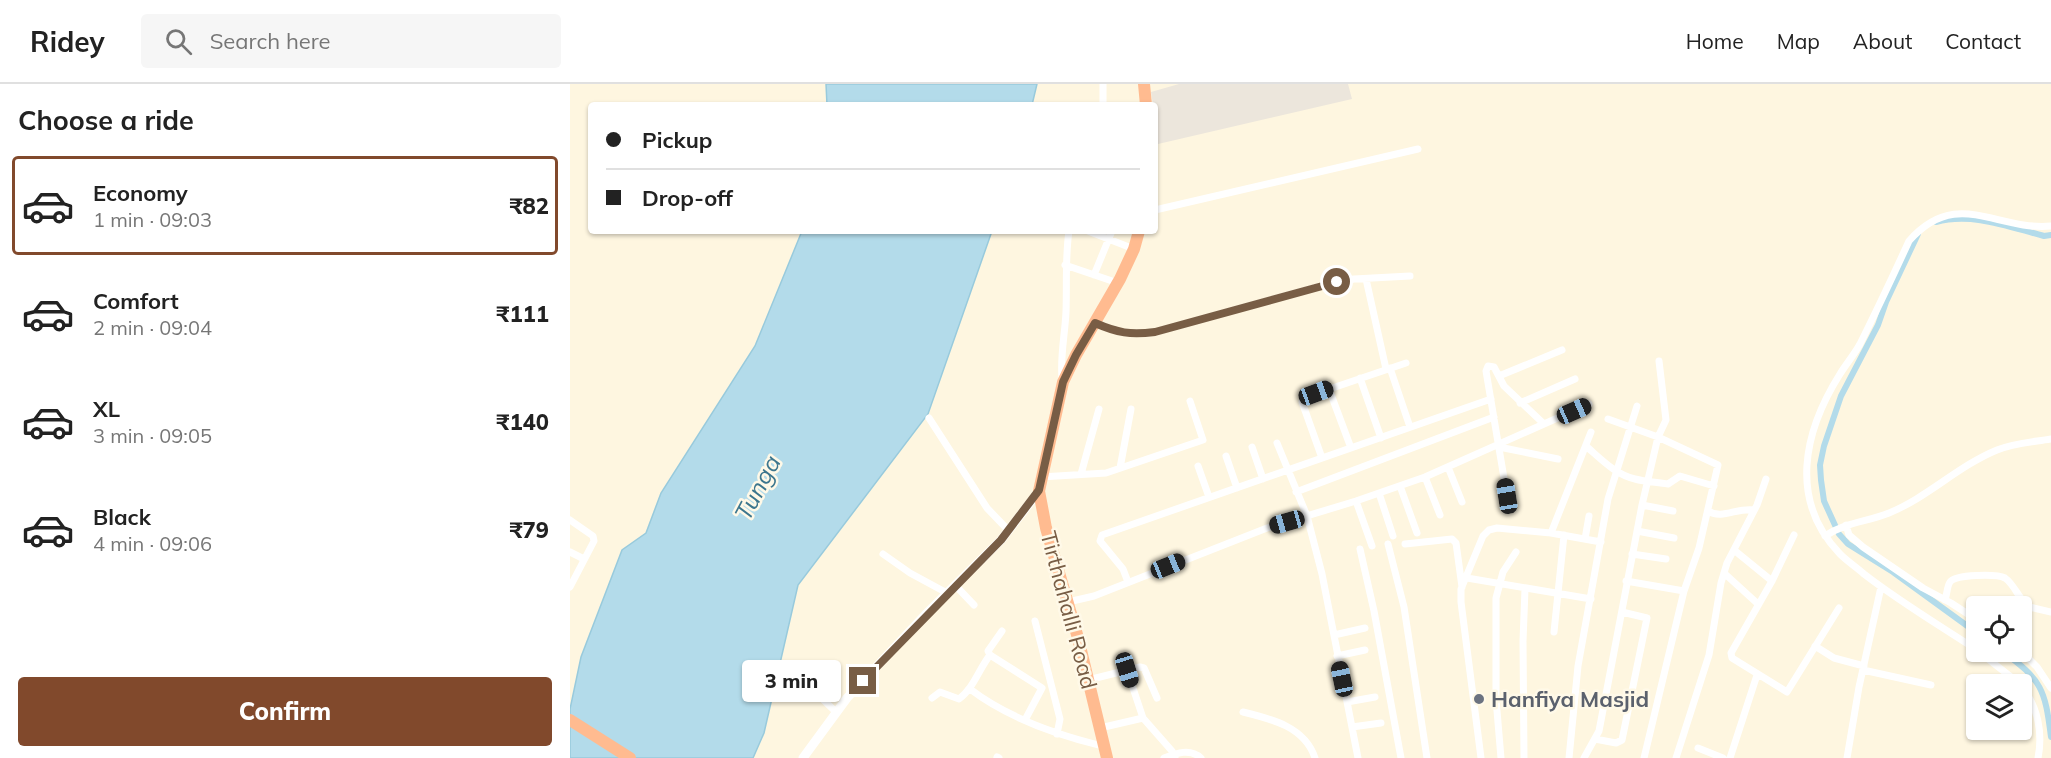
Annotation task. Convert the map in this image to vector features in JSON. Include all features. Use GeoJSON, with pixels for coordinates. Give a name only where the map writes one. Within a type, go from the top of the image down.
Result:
{"type":"FeatureCollection","features":[{"type":"Feature","properties":{"kind":"highway"},"geometry":{"type":"LineString","coordinates":[[1144,84],[1146,102]]}},
{"type":"Feature","properties":{"kind":"highway","name":"Tirthahalli Road"},"geometry":{"type":"LineString","coordinates":[[1105,752],[1068,602],[1046,528],[1039,490],[1063,382],[1076,355],[1118,284],[1138,234]]}},
{"type":"Feature","properties":{"kind":"highway"},"geometry":{"type":"LineString","coordinates":[[570,720],[630,758]]}},
{"type":"Feature","properties":{"kind":"street"},"geometry":{"type":"LineString","coordinates":[[1103,84],[1103,102]]}},
{"type":"Feature","properties":{"kind":"street"},"geometry":{"type":"LineString","coordinates":[[1158,209],[1418,149]]}},
{"type":"Feature","properties":{"kind":"street"},"geometry":{"type":"LineString","coordinates":[[1966,643],[1881,587],[1841,555],[1827,535],[1810,500],[1805,472],[1809,441],[1840,373],[1859,346],[1909,242],[1920,229],[1930,222],[1955,213],[1987,216],[2031,226],[2051,226]]}},
{"type":"Feature","properties":{"kind":"street"},"geometry":{"type":"LineString","coordinates":[[1063,382],[1061,365],[1066,312],[1065,265],[1069,234]]}},
{"type":"Feature","properties":{"kind":"street"},"geometry":{"type":"LineString","coordinates":[[1095,234],[1134,249]]}},
{"type":"Feature","properties":{"kind":"street"},"geometry":{"type":"LineString","coordinates":[[1094,275],[1111,234]]}},
{"type":"Feature","properties":{"kind":"street"},"geometry":{"type":"LineString","coordinates":[[1065,265],[1118,284]]}},
{"type":"Feature","properties":{"kind":"street"},"geometry":{"type":"LineString","coordinates":[[1095,323],[1118,333],[1155,332],[1321,286],[1366,279],[1410,276]]}},
{"type":"Feature","properties":{"kind":"street"},"geometry":{"type":"LineString","coordinates":[[1366,279],[1388,369],[1410,428]]}},
{"type":"Feature","properties":{"kind":"street"},"geometry":{"type":"LineString","coordinates":[[1499,376],[1562,350]]}},
{"type":"Feature","properties":{"kind":"street"},"geometry":{"type":"LineString","coordinates":[[1584,758],[1599,730],[1642,505],[1658,437],[1667,417],[1659,361]]}},
{"type":"Feature","properties":{"kind":"street"},"geometry":{"type":"LineString","coordinates":[[1322,458],[1301,400],[1406,363]]}},
{"type":"Feature","properties":{"kind":"street"},"geometry":{"type":"LineString","coordinates":[[1507,496],[1487,368],[1493,365],[1504,386],[1544,424]]}},
{"type":"Feature","properties":{"kind":"street"},"geometry":{"type":"LineString","coordinates":[[1360,378],[1381,438]]}},
{"type":"Feature","properties":{"kind":"street"},"geometry":{"type":"LineString","coordinates":[[1520,403],[1575,380]]}},
{"type":"Feature","properties":{"kind":"street"},"geometry":{"type":"LineString","coordinates":[[1329,389],[1351,448]]}},
{"type":"Feature","properties":{"kind":"street"},"geometry":{"type":"LineString","coordinates":[[1128,582],[1123,569],[1100,541],[1100,536],[1491,399]]}},
{"type":"Feature","properties":{"kind":"street"},"geometry":{"type":"LineString","coordinates":[[1041,477],[1100,474],[1203,440],[1190,401]]}},
{"type":"Feature","properties":{"kind":"street"},"geometry":{"type":"LineString","coordinates":[[1068,602],[1094,596],[1267,528],[1425,477],[1589,404]]}},
{"type":"Feature","properties":{"kind":"street"},"geometry":{"type":"LineString","coordinates":[[1569,758],[1576,675],[1608,499],[1637,406]]}},
{"type":"Feature","properties":{"kind":"street"},"geometry":{"type":"LineString","coordinates":[[1082,474],[1099,409]]}},
{"type":"Feature","properties":{"kind":"street"},"geometry":{"type":"LineString","coordinates":[[1120,468],[1131,410]]}},
{"type":"Feature","properties":{"kind":"street"},"geometry":{"type":"LineString","coordinates":[[1296,492],[1494,417]]}},
{"type":"Feature","properties":{"kind":"street"},"geometry":{"type":"LineString","coordinates":[[929,418],[987,508],[1009,531]]}},
{"type":"Feature","properties":{"kind":"street"},"geometry":{"type":"LineString","coordinates":[[1608,419],[1658,437],[1716,463],[1718,469],[1699,548],[1684,591],[1644,758]]}},
{"type":"Feature","properties":{"kind":"street"},"geometry":{"type":"LineString","coordinates":[[1551,533],[1587,447],[1591,432]]}},
{"type":"Feature","properties":{"kind":"street"},"geometry":{"type":"LineString","coordinates":[[1827,535],[1844,526],[1877,517],[1910,503],[1968,465],[1999,449],[2051,439]]}},
{"type":"Feature","properties":{"kind":"street"},"geometry":{"type":"LineString","coordinates":[[1277,443],[1307,516],[1322,574],[1358,758]]}},
{"type":"Feature","properties":{"kind":"street"},"geometry":{"type":"LineString","coordinates":[[1499,446],[1558,459]]}},
{"type":"Feature","properties":{"kind":"street"},"geometry":{"type":"LineString","coordinates":[[1252,447],[1263,479]]}},
{"type":"Feature","properties":{"kind":"street"},"geometry":{"type":"LineString","coordinates":[[1587,447],[1617,472],[1636,480],[1668,484],[1680,476],[1714,486]]}},
{"type":"Feature","properties":{"kind":"street"},"geometry":{"type":"LineString","coordinates":[[1226,456],[1237,488]]}},
{"type":"Feature","properties":{"kind":"street"},"geometry":{"type":"LineString","coordinates":[[1198,466],[1209,498]]}},
{"type":"Feature","properties":{"kind":"street"},"geometry":{"type":"LineString","coordinates":[[1448,467],[1462,502]]}},
{"type":"Feature","properties":{"kind":"street"},"geometry":{"type":"LineString","coordinates":[[1425,477],[1440,515]]}},
{"type":"Feature","properties":{"kind":"street"},"geometry":{"type":"LineString","coordinates":[[1676,758],[1712,644],[1724,573],[1766,479]]}},
{"type":"Feature","properties":{"kind":"street"},"geometry":{"type":"LineString","coordinates":[[1400,486],[1417,533]]}},
{"type":"Feature","properties":{"kind":"street"},"geometry":{"type":"LineString","coordinates":[[802,758],[847,698],[1009,531],[1039,490]]}},
{"type":"Feature","properties":{"kind":"street"},"geometry":{"type":"LineString","coordinates":[[1379,493],[1393,536]]}},
{"type":"Feature","properties":{"kind":"street"},"geometry":{"type":"LineString","coordinates":[[1356,501],[1372,546]]}},
{"type":"Feature","properties":{"kind":"street"},"geometry":{"type":"LineString","coordinates":[[1642,505],[1674,511]]}},
{"type":"Feature","properties":{"kind":"street"},"geometry":{"type":"LineString","coordinates":[[1708,511],[1718,515],[1735,510],[1754,510]]}},
{"type":"Feature","properties":{"kind":"street"},"geometry":{"type":"LineString","coordinates":[[1585,539],[1589,516]]}},
{"type":"Feature","properties":{"kind":"street"},"geometry":{"type":"LineString","coordinates":[[570,520],[594,539],[570,587]]}},
{"type":"Feature","properties":{"kind":"street"},"geometry":{"type":"LineString","coordinates":[[1844,526],[1849,535],[1863,547],[1923,588],[1966,613]]}},
{"type":"Feature","properties":{"kind":"street"},"geometry":{"type":"LineString","coordinates":[[1462,587],[1483,536],[1489,530],[1497,528],[1551,533],[1601,542]]}},
{"type":"Feature","properties":{"kind":"street"},"geometry":{"type":"LineString","coordinates":[[1637,531],[1674,538]]}},
{"type":"Feature","properties":{"kind":"street"},"geometry":{"type":"LineString","coordinates":[[1794,535],[1731,656],[1757,675],[1787,692],[1839,608]]}},
{"type":"Feature","properties":{"kind":"street"},"geometry":{"type":"LineString","coordinates":[[1554,632],[1564,536]]}},
{"type":"Feature","properties":{"kind":"street"},"geometry":{"type":"LineString","coordinates":[[1405,544],[1452,539],[1456,543],[1462,587],[1461,602],[1481,758]]}},
{"type":"Feature","properties":{"kind":"street"},"geometry":{"type":"LineString","coordinates":[[1388,544],[1404,607],[1427,758]]}},
{"type":"Feature","properties":{"kind":"street"},"geometry":{"type":"LineString","coordinates":[[1360,549],[1374,611],[1401,758]]}},
{"type":"Feature","properties":{"kind":"street"},"geometry":{"type":"LineString","coordinates":[[1734,550],[1772,581]]}},
{"type":"Feature","properties":{"kind":"street"},"geometry":{"type":"LineString","coordinates":[[570,552],[584,559]]}},
{"type":"Feature","properties":{"kind":"street"},"geometry":{"type":"LineString","coordinates":[[1501,758],[1496,699],[1496,598],[1503,572],[1516,552]]}},
{"type":"Feature","properties":{"kind":"street"},"geometry":{"type":"LineString","coordinates":[[883,554],[910,573],[947,593]]}},
{"type":"Feature","properties":{"kind":"street"},"geometry":{"type":"LineString","coordinates":[[1632,554],[1666,559]]}},
{"type":"Feature","properties":{"kind":"street"},"geometry":{"type":"LineString","coordinates":[[1724,573],[1758,604]]}},
{"type":"Feature","properties":{"kind":"street"},"geometry":{"type":"LineString","coordinates":[[1945,600],[1950,583],[1954,579],[1974,575],[2000,576],[2008,580],[2029,608],[2051,612]]}},
{"type":"Feature","properties":{"kind":"street"},"geometry":{"type":"LineString","coordinates":[[1467,578],[1591,599]]}},
{"type":"Feature","properties":{"kind":"street"},"geometry":{"type":"LineString","coordinates":[[1626,581],[1684,591]]}},
{"type":"Feature","properties":{"kind":"street"},"geometry":{"type":"LineString","coordinates":[[955,585],[974,605]]}},
{"type":"Feature","properties":{"kind":"street"},"geometry":{"type":"LineString","coordinates":[[1847,758],[1863,668],[1881,587]]}},
{"type":"Feature","properties":{"kind":"street"},"geometry":{"type":"LineString","coordinates":[[1524,758],[1525,589]]}},
{"type":"Feature","properties":{"kind":"street"},"geometry":{"type":"LineString","coordinates":[[1595,739],[1616,743],[1622,740],[1647,618],[1623,612]]}},
{"type":"Feature","properties":{"kind":"street"},"geometry":{"type":"LineString","coordinates":[[1035,621],[1060,719],[1057,734]]}},
{"type":"Feature","properties":{"kind":"street"},"geometry":{"type":"LineString","coordinates":[[1334,635],[1365,628]]}},
{"type":"Feature","properties":{"kind":"street"},"geometry":{"type":"LineString","coordinates":[[1002,631],[987,651],[1042,688],[1025,720]]}},
{"type":"Feature","properties":{"kind":"street"},"geometry":{"type":"LineString","coordinates":[[1815,646],[1834,658],[1930,686]]}},
{"type":"Feature","properties":{"kind":"street"},"geometry":{"type":"LineString","coordinates":[[1337,656],[1365,650]]}},
{"type":"Feature","properties":{"kind":"street"},"geometry":{"type":"LineString","coordinates":[[932,698],[940,692],[960,699],[970,689],[990,655]]}},
{"type":"Feature","properties":{"kind":"street"},"geometry":{"type":"LineString","coordinates":[[1992,662],[2007,674]]}},
{"type":"Feature","properties":{"kind":"street"},"geometry":{"type":"LineString","coordinates":[[2032,662],[2051,688]]}},
{"type":"Feature","properties":{"kind":"street"},"geometry":{"type":"LineString","coordinates":[[1088,680],[1140,667],[1144,668],[1157,698]]}},
{"type":"Feature","properties":{"kind":"street"},"geometry":{"type":"LineString","coordinates":[[1127,670],[1143,718],[1175,756]]}},
{"type":"Feature","properties":{"kind":"street"},"geometry":{"type":"LineString","coordinates":[[1730,758],[1757,675]]}},
{"type":"Feature","properties":{"kind":"street"},"geometry":{"type":"LineString","coordinates":[[811,688],[836,712]]}},
{"type":"Feature","properties":{"kind":"street"},"geometry":{"type":"LineString","coordinates":[[970,689],[1025,720],[1105,752]]}},
{"type":"Feature","properties":{"kind":"street"},"geometry":{"type":"LineString","coordinates":[[1347,702],[1375,697]]}},
{"type":"Feature","properties":{"kind":"street"},"geometry":{"type":"LineString","coordinates":[[2032,703],[2038,719],[2040,745],[2038,758]]}},
{"type":"Feature","properties":{"kind":"street"},"geometry":{"type":"LineString","coordinates":[[1243,712],[1277,721],[1299,733],[1312,748],[1315,758]]}},
{"type":"Feature","properties":{"kind":"street"},"geometry":{"type":"LineString","coordinates":[[1100,728],[1143,718]]}},
{"type":"Feature","properties":{"kind":"street"},"geometry":{"type":"LineString","coordinates":[[1352,727],[1381,723]]}},
{"type":"Feature","properties":{"kind":"street"},"geometry":{"type":"LineString","coordinates":[[1698,748],[1723,758]]}},
{"type":"Feature","properties":{"kind":"street"},"geometry":{"type":"LineString","coordinates":[[1164,758],[1192,752],[1201,758]]}},
{"type":"Feature","properties":{"kind":"shaded area"},"geometry":{"type":"Polygon","coordinates":[[[1179,84],[1348,84],[1352,99],[1158,144],[1158,102],[1153,102],[1151,92],[1179,84]]]}},
{"type":"Feature","properties":{"kind":"water"},"geometry":{"type":"Polygon","coordinates":[[[826,84],[1037,84],[1033,102],[827,102],[826,84]]]}},
{"type":"Feature","properties":{"kind":"water","name":"Tunga"},"geometry":{"type":"Polygon","coordinates":[[[801,234],[991,234],[928,414],[798,585],[764,733],[753,758],[570,758],[570,709],[581,657],[622,550],[646,533],[661,493],[755,346],[801,234]]]}},
{"type":"Feature","properties":{"kind":"waterway"},"geometry":{"type":"LineString","coordinates":[[1936,222],[1950,219],[1977,220],[2044,236],[2051,235]]}},
{"type":"Feature","properties":{"kind":"waterway"},"geometry":{"type":"LineString","coordinates":[[1918,234],[1886,302],[1878,325],[1841,396],[1824,446],[1820,465],[1821,480],[1824,501],[1839,534],[1848,544],[1893,572],[1966,625]]}},
{"type":"Feature","properties":{"kind":"waterway"},"geometry":{"type":"LineString","coordinates":[[2016,662],[2034,678],[2039,687],[2046,707],[2051,737]]}},
{"type":"Feature","properties":{"kind":"place","name":"Hanfiya Masjid"},"geometry":{"type":"Point","coordinates":[1479,699]}},
{"type":"Feature","properties":{"kind":"route"},"geometry":{"type":"LineString","coordinates":[[863,681],[925,615],[1001,540],[1039,490],[1063,382],[1095,323],[1118,333],[1155,332],[1337,282]]}}]}
